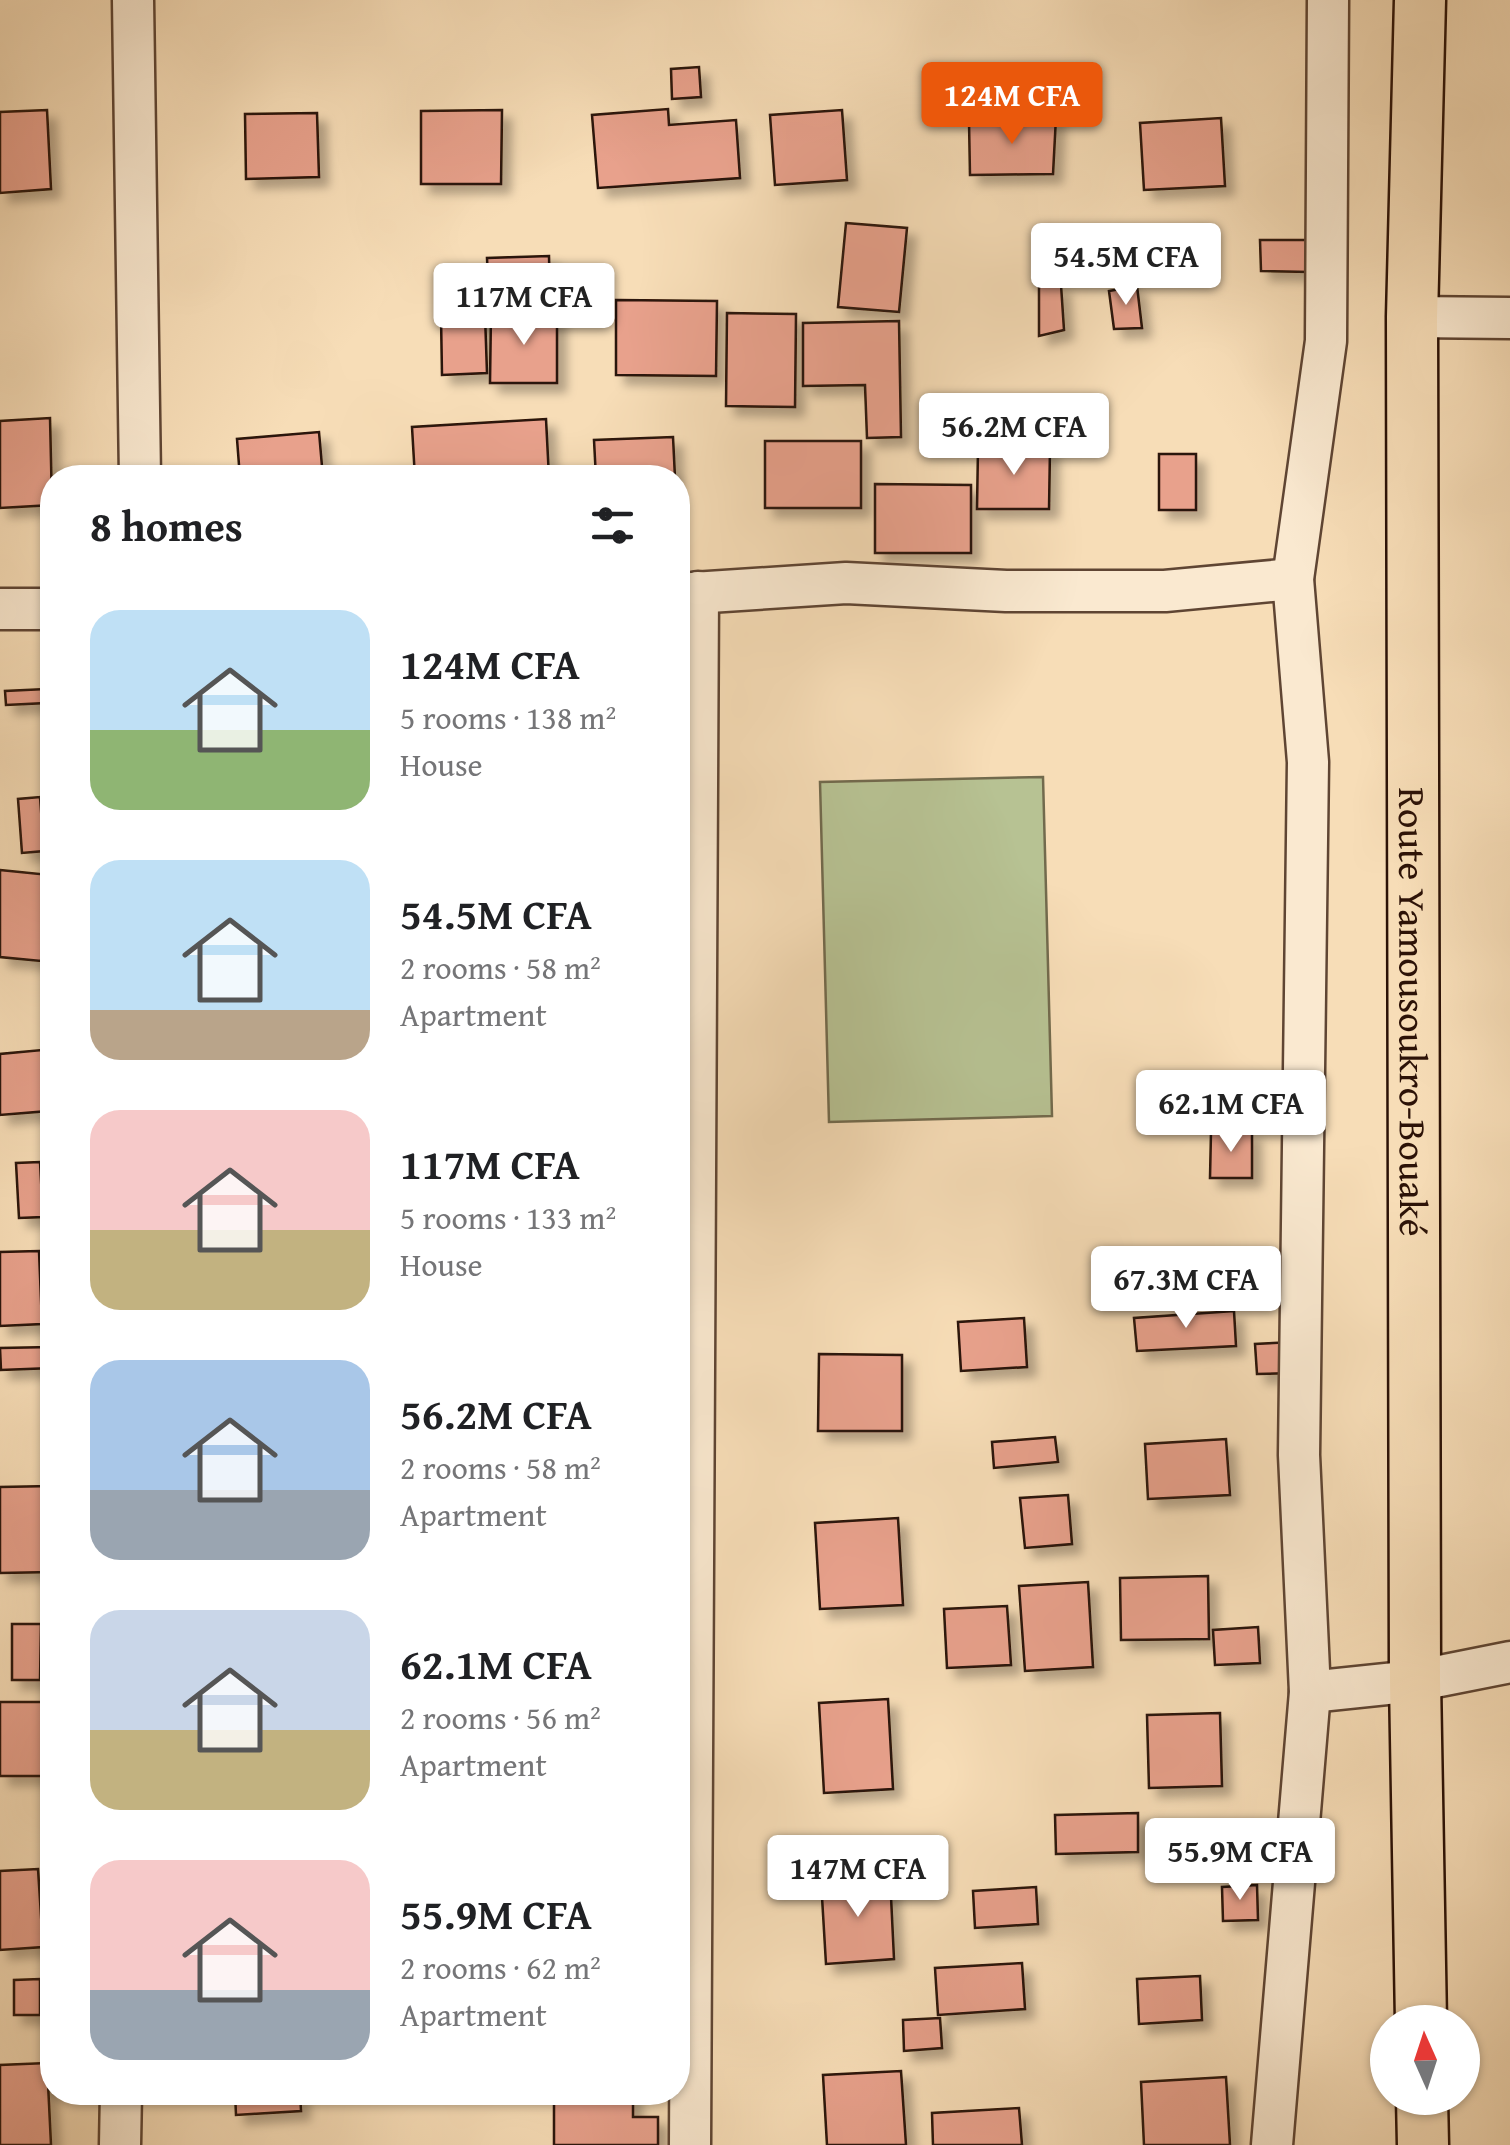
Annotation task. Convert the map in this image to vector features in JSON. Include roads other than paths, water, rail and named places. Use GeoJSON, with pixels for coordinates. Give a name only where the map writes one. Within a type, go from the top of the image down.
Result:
{"type":"FeatureCollection","features":[{"type":"Feature","properties":{"kind":"main road","name":"Route Yamousoukro-Bouaké"},"geometry":{"type":"LineString","coordinates":[[1420,0],[1412,317],[1415,1681],[1421,2005]]}},
{"type":"Feature","properties":{"kind":"main road"},"geometry":{"type":"LineString","coordinates":[[1422,2115],[1423,2145]]}},
{"type":"Feature","properties":{"kind":"street"},"geometry":{"type":"LineString","coordinates":[[133,0],[140,465]]}},
{"type":"Feature","properties":{"kind":"street"},"geometry":{"type":"LineString","coordinates":[[1272,2145],[1310,1692],[1299,1455],[1308,762],[1293,579],[1326,341],[1328,0]]}},
{"type":"Feature","properties":{"kind":"street"},"geometry":{"type":"LineString","coordinates":[[1412,317],[1510,318]]}},
{"type":"Feature","properties":{"kind":"street"},"geometry":{"type":"LineString","coordinates":[[690,593],[846,583],[1006,591],[1166,592],[1293,579]]}},
{"type":"Feature","properties":{"kind":"street"},"geometry":{"type":"LineString","coordinates":[[0,609],[40,608]]}},
{"type":"Feature","properties":{"kind":"street"},"geometry":{"type":"LineString","coordinates":[[1310,1692],[1415,1681],[1510,1662]]}},
{"type":"Feature","properties":{"kind":"street"},"geometry":{"type":"LineString","coordinates":[[120,2145],[121,2105]]}},
{"type":"Feature","properties":{"kind":"street"},"geometry":{"type":"LineString","coordinates":[[690,2105],[690,2145]]}}]}
